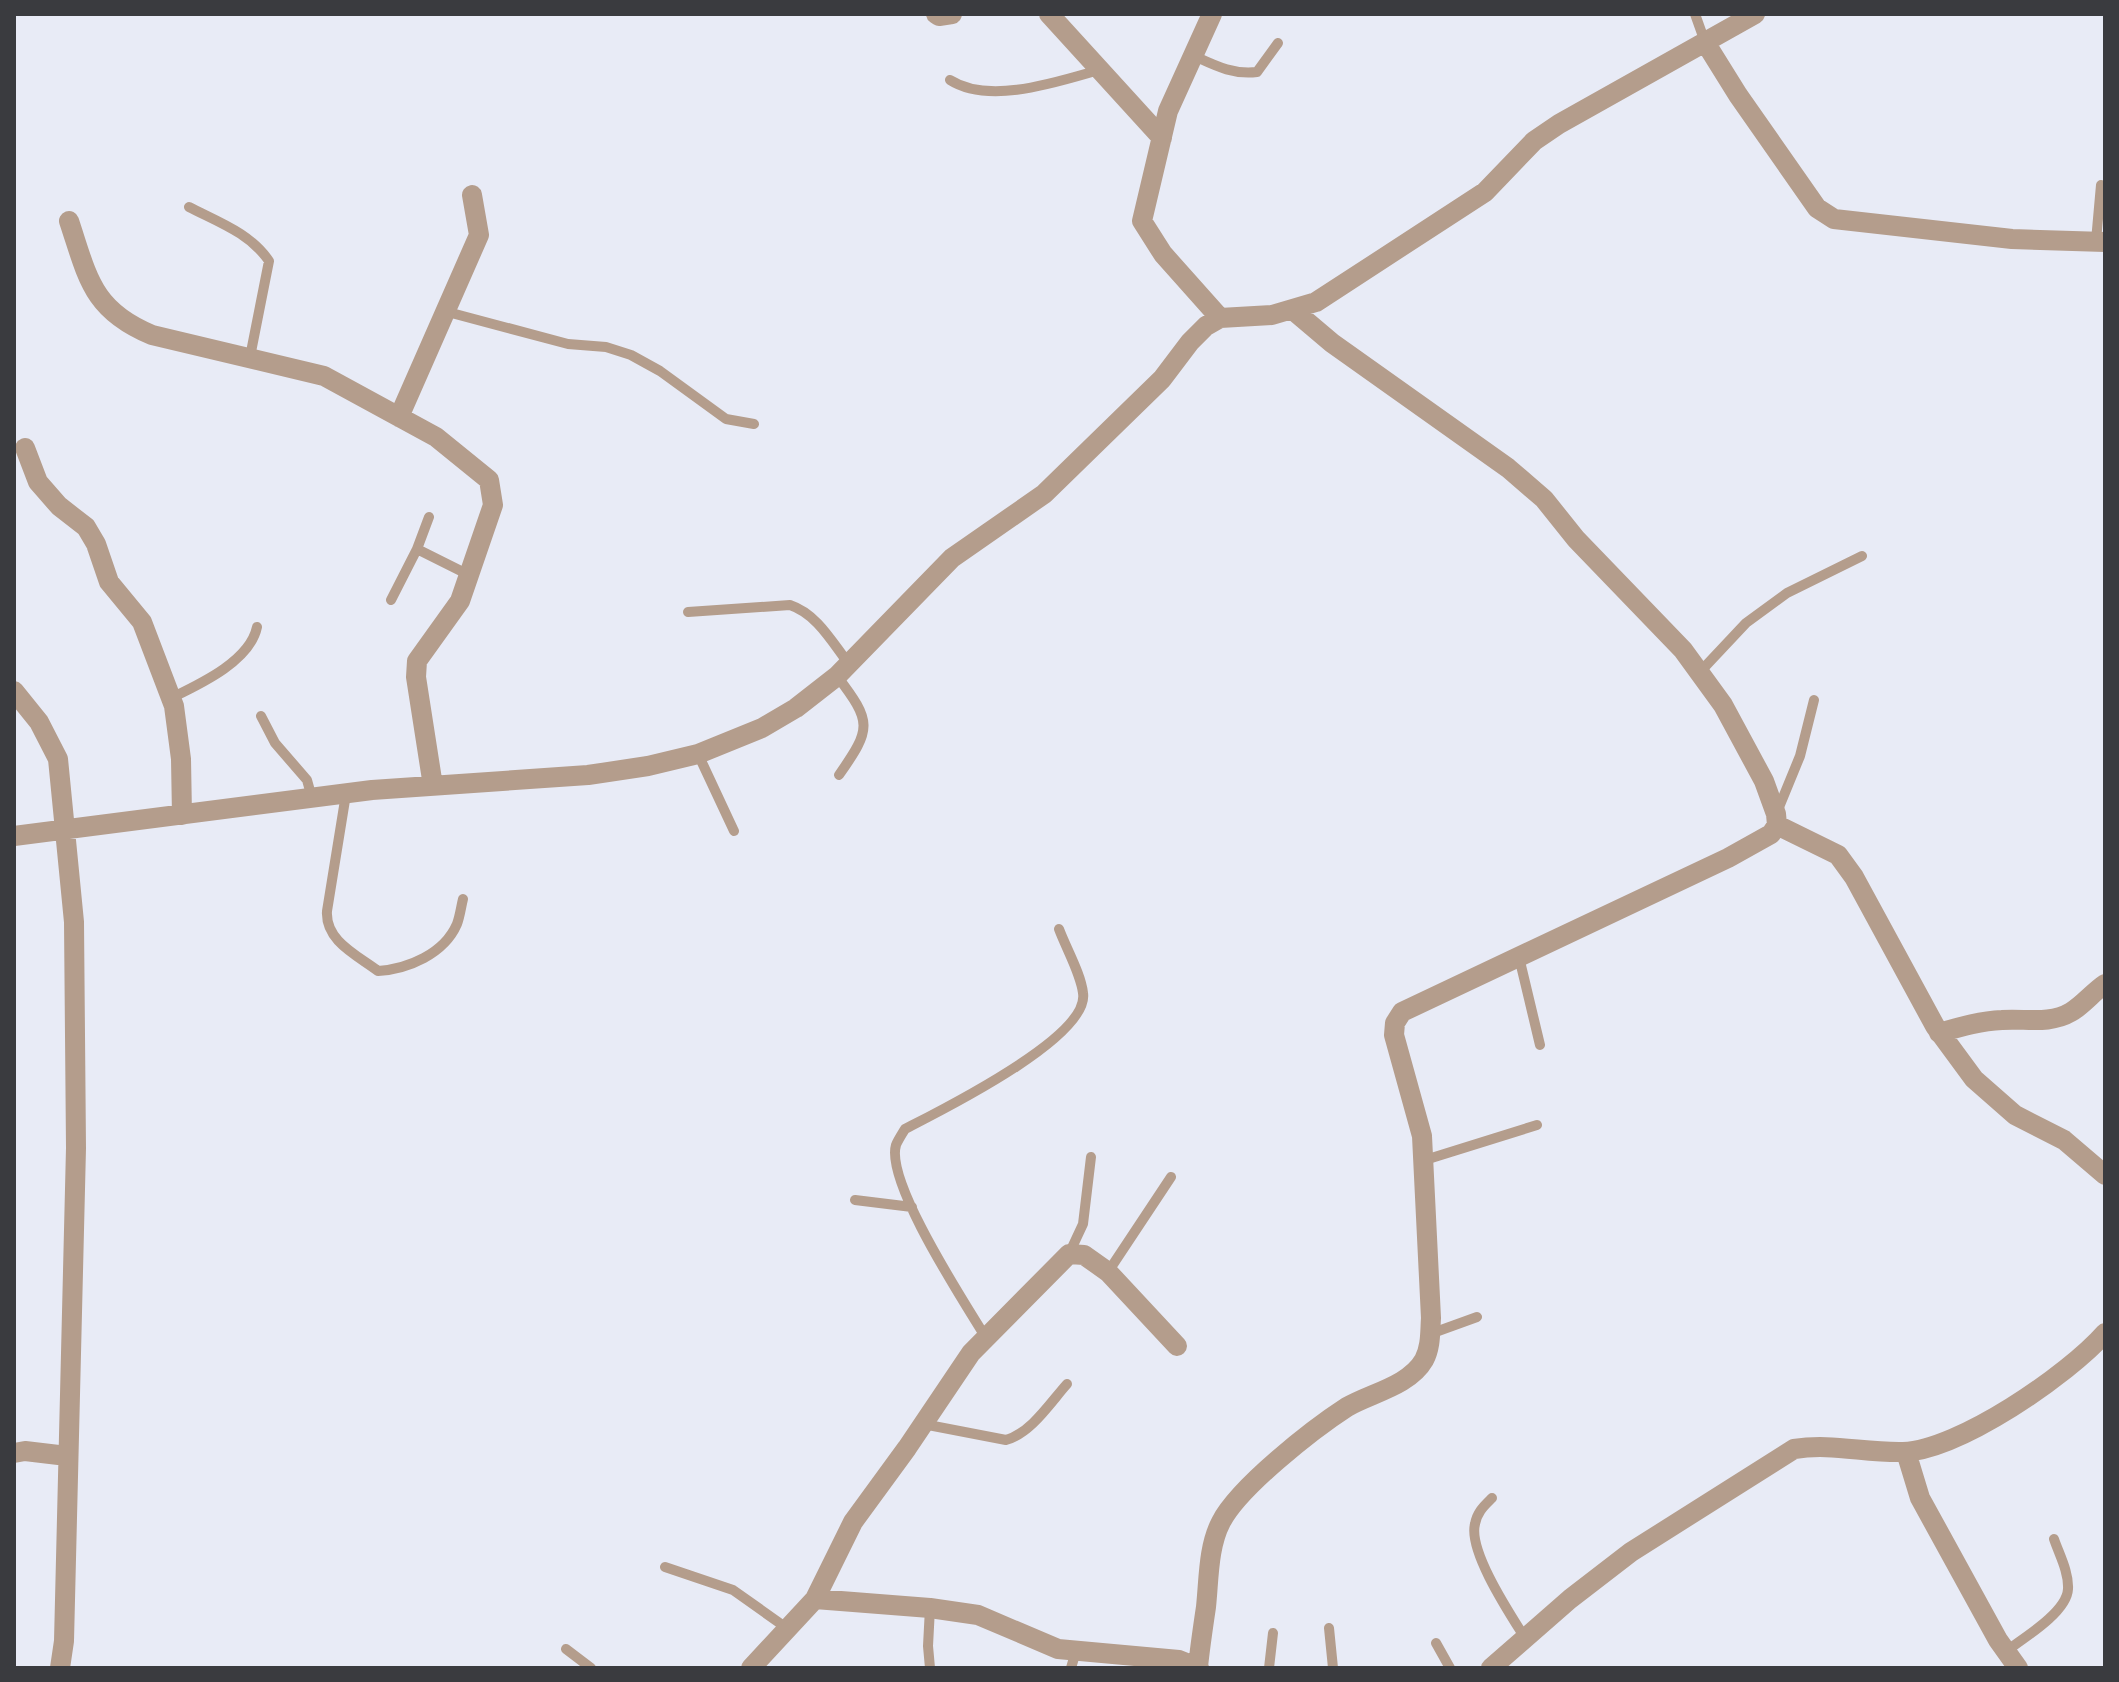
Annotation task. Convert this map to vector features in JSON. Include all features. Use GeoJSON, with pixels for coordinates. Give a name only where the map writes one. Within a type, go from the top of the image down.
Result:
{"type":"FeatureCollection","features":[{"type":"Feature","properties":{"kind":"street"},"geometry":{"type":"LineString","coordinates":[[936,14],[952,14]]}},
{"type":"Feature","properties":{"kind":"street"},"geometry":{"type":"LineString","coordinates":[[1049,14],[1162,138]]}},
{"type":"Feature","properties":{"kind":"street"},"geometry":{"type":"LineString","coordinates":[[1212,14],[1168,111],[1142,221],[1163,254],[1220,318]]}},
{"type":"Feature","properties":{"kind":"street"},"geometry":{"type":"LineString","coordinates":[[14,836],[346,794],[588,775],[648,766],[698,754],[762,728],[796,708],[843,670],[952,558],[1044,494],[1162,379],[1190,342],[1220,318],[1272,315],[1316,302],[1485,192],[1534,141],[1559,124],[1755,14]]}},
{"type":"Feature","properties":{"kind":"street"},"geometry":{"type":"LineString","coordinates":[[1705,42],[1817,208],[1834,219],[2012,239],[2100,242]]}},
{"type":"Feature","properties":{"kind":"street"},"geometry":{"type":"LineString","coordinates":[[399,417],[479,235],[472,195]]}},
{"type":"Feature","properties":{"kind":"street"},"geometry":{"type":"LineString","coordinates":[[69,221],[93,285],[104,304],[128,325],[152,335],[324,376],[436,437],[489,480],[493,505],[460,601],[417,661],[416,677],[433,786]]}},
{"type":"Feature","properties":{"kind":"street"},"geometry":{"type":"LineString","coordinates":[[815,1599],[978,1615],[1058,1649],[1074,1659],[1179,1660],[1198,1668],[1210,1562],[1220,1524],[1235,1502],[1277,1462],[1348,1407],[1387,1389],[1412,1373],[1424,1361],[1430,1346],[1425,1160],[1422,1136],[1394,1035],[1395,1023],[1402,1012],[1728,858],[1771,834],[1776,820],[1757,768],[1723,705],[1683,650],[1585,549],[1544,499],[1520,478],[1332,343],[1293,310]]}},
{"type":"Feature","properties":{"kind":"street"},"geometry":{"type":"LineString","coordinates":[[25,448],[38,482],[59,506],[86,527],[96,544],[109,582],[142,622],[171,698],[181,759],[182,815]]}},
{"type":"Feature","properties":{"kind":"street"},"geometry":{"type":"LineString","coordinates":[[14,691],[39,722],[58,759],[74,922],[76,1148],[64,1641],[60,1668]]}},
{"type":"Feature","properties":{"kind":"street"},"geometry":{"type":"LineString","coordinates":[[1776,820],[1838,855],[1854,877],[1939,1033],[1974,1079],[2015,1115],[2064,1140],[2105,1175]]}},
{"type":"Feature","properties":{"kind":"street"},"geometry":{"type":"LineString","coordinates":[[1939,1033],[1965,1025],[2001,1020],[2041,1021],[2054,1018],[2070,1013],[2105,984]]}},
{"type":"Feature","properties":{"kind":"street"},"geometry":{"type":"LineString","coordinates":[[751,1668],[815,1599],[853,1522],[971,1353],[1069,1254],[1084,1255],[1108,1272],[1177,1346]]}},
{"type":"Feature","properties":{"kind":"street"},"geometry":{"type":"LineString","coordinates":[[1491,1668],[1570,1599],[1631,1552],[1707,1501],[1794,1449],[1821,1445],[1906,1452],[1951,1439],[2025,1400],[2088,1353],[2105,1333]]}},
{"type":"Feature","properties":{"kind":"street"},"geometry":{"type":"LineString","coordinates":[[14,1453],[25,1451],[67,1456]]}},
{"type":"Feature","properties":{"kind":"street"},"geometry":{"type":"LineString","coordinates":[[1906,1452],[1920,1498],[2012,1660]]}},
{"type":"Feature","properties":{"kind":"lane"},"geometry":{"type":"LineString","coordinates":[[1695,14],[1705,42]]}},
{"type":"Feature","properties":{"kind":"lane"},"geometry":{"type":"LineString","coordinates":[[1192,55],[1224,70],[1244,74],[1257,72],[1278,43]]}},
{"type":"Feature","properties":{"kind":"lane"},"geometry":{"type":"LineString","coordinates":[[950,80],[959,86],[988,92],[1057,82],[1099,70]]}},
{"type":"Feature","properties":{"kind":"lane"},"geometry":{"type":"LineString","coordinates":[[2100,242],[2101,185]]}},
{"type":"Feature","properties":{"kind":"lane"},"geometry":{"type":"LineString","coordinates":[[189,207],[242,234],[260,247],[269,261],[250,357]]}},
{"type":"Feature","properties":{"kind":"lane"},"geometry":{"type":"LineString","coordinates":[[444,311],[568,344],[606,347],[631,355],[660,371],[726,419],[754,424]]}},
{"type":"Feature","properties":{"kind":"lane"},"geometry":{"type":"LineString","coordinates":[[391,600],[417,549],[429,517]]}},
{"type":"Feature","properties":{"kind":"lane"},"geometry":{"type":"LineString","coordinates":[[417,549],[470,575]]}},
{"type":"Feature","properties":{"kind":"lane"},"geometry":{"type":"LineString","coordinates":[[1699,673],[1746,623],[1787,593],[1862,556]]}},
{"type":"Feature","properties":{"kind":"lane"},"geometry":{"type":"LineString","coordinates":[[688,612],[790,605],[803,609],[823,628],[863,715],[861,744],[839,775]]}},
{"type":"Feature","properties":{"kind":"lane"},"geometry":{"type":"LineString","coordinates":[[171,698],[211,678],[254,640],[257,627]]}},
{"type":"Feature","properties":{"kind":"lane"},"geometry":{"type":"LineString","coordinates":[[1776,820],[1800,756],[1814,700]]}},
{"type":"Feature","properties":{"kind":"lane"},"geometry":{"type":"LineString","coordinates":[[261,716],[275,743],[307,780],[312,798]]}},
{"type":"Feature","properties":{"kind":"lane"},"geometry":{"type":"LineString","coordinates":[[698,754],[734,831]]}},
{"type":"Feature","properties":{"kind":"lane"},"geometry":{"type":"LineString","coordinates":[[346,794],[326,921],[333,937],[378,971],[395,970],[433,953],[456,927],[463,899]]}},
{"type":"Feature","properties":{"kind":"lane"},"geometry":{"type":"LineString","coordinates":[[986,1338],[919,1227],[896,1160],[895,1146],[905,1129],[1013,1070],[1047,1045],[1080,1011],[1084,995],[1059,929]]}},
{"type":"Feature","properties":{"kind":"lane"},"geometry":{"type":"LineString","coordinates":[[1519,957],[1540,1045]]}},
{"type":"Feature","properties":{"kind":"lane"},"geometry":{"type":"LineString","coordinates":[[1425,1160],[1537,1125]]}},
{"type":"Feature","properties":{"kind":"lane"},"geometry":{"type":"LineString","coordinates":[[1069,1254],[1083,1224],[1091,1157]]}},
{"type":"Feature","properties":{"kind":"lane"},"geometry":{"type":"LineString","coordinates":[[1108,1272],[1171,1177]]}},
{"type":"Feature","properties":{"kind":"lane"},"geometry":{"type":"LineString","coordinates":[[855,1200],[912,1207]]}},
{"type":"Feature","properties":{"kind":"lane"},"geometry":{"type":"LineString","coordinates":[[1430,1334],[1477,1317]]}},
{"type":"Feature","properties":{"kind":"lane"},"geometry":{"type":"LineString","coordinates":[[923,1424],[1006,1440],[1025,1430],[1067,1384]]}},
{"type":"Feature","properties":{"kind":"lane"},"geometry":{"type":"LineString","coordinates":[[1492,1498],[1479,1511],[1474,1527],[1475,1536],[1494,1589],[1525,1638]]}},
{"type":"Feature","properties":{"kind":"lane"},"geometry":{"type":"LineString","coordinates":[[2012,1660],[2059,1608],[2069,1592],[2054,1539]]}},
{"type":"Feature","properties":{"kind":"lane"},"geometry":{"type":"LineString","coordinates":[[665,1567],[733,1590],[788,1629]]}},
{"type":"Feature","properties":{"kind":"lane"},"geometry":{"type":"LineString","coordinates":[[930,1608],[930,1668]]}},
{"type":"Feature","properties":{"kind":"lane"},"geometry":{"type":"LineString","coordinates":[[1329,1628],[1333,1668]]}},
{"type":"Feature","properties":{"kind":"lane"},"geometry":{"type":"LineString","coordinates":[[1269,1668],[1273,1633]]}},
{"type":"Feature","properties":{"kind":"lane"},"geometry":{"type":"LineString","coordinates":[[1436,1643],[1450,1668]]}},
{"type":"Feature","properties":{"kind":"lane"},"geometry":{"type":"LineString","coordinates":[[566,1649],[591,1668]]}}]}
